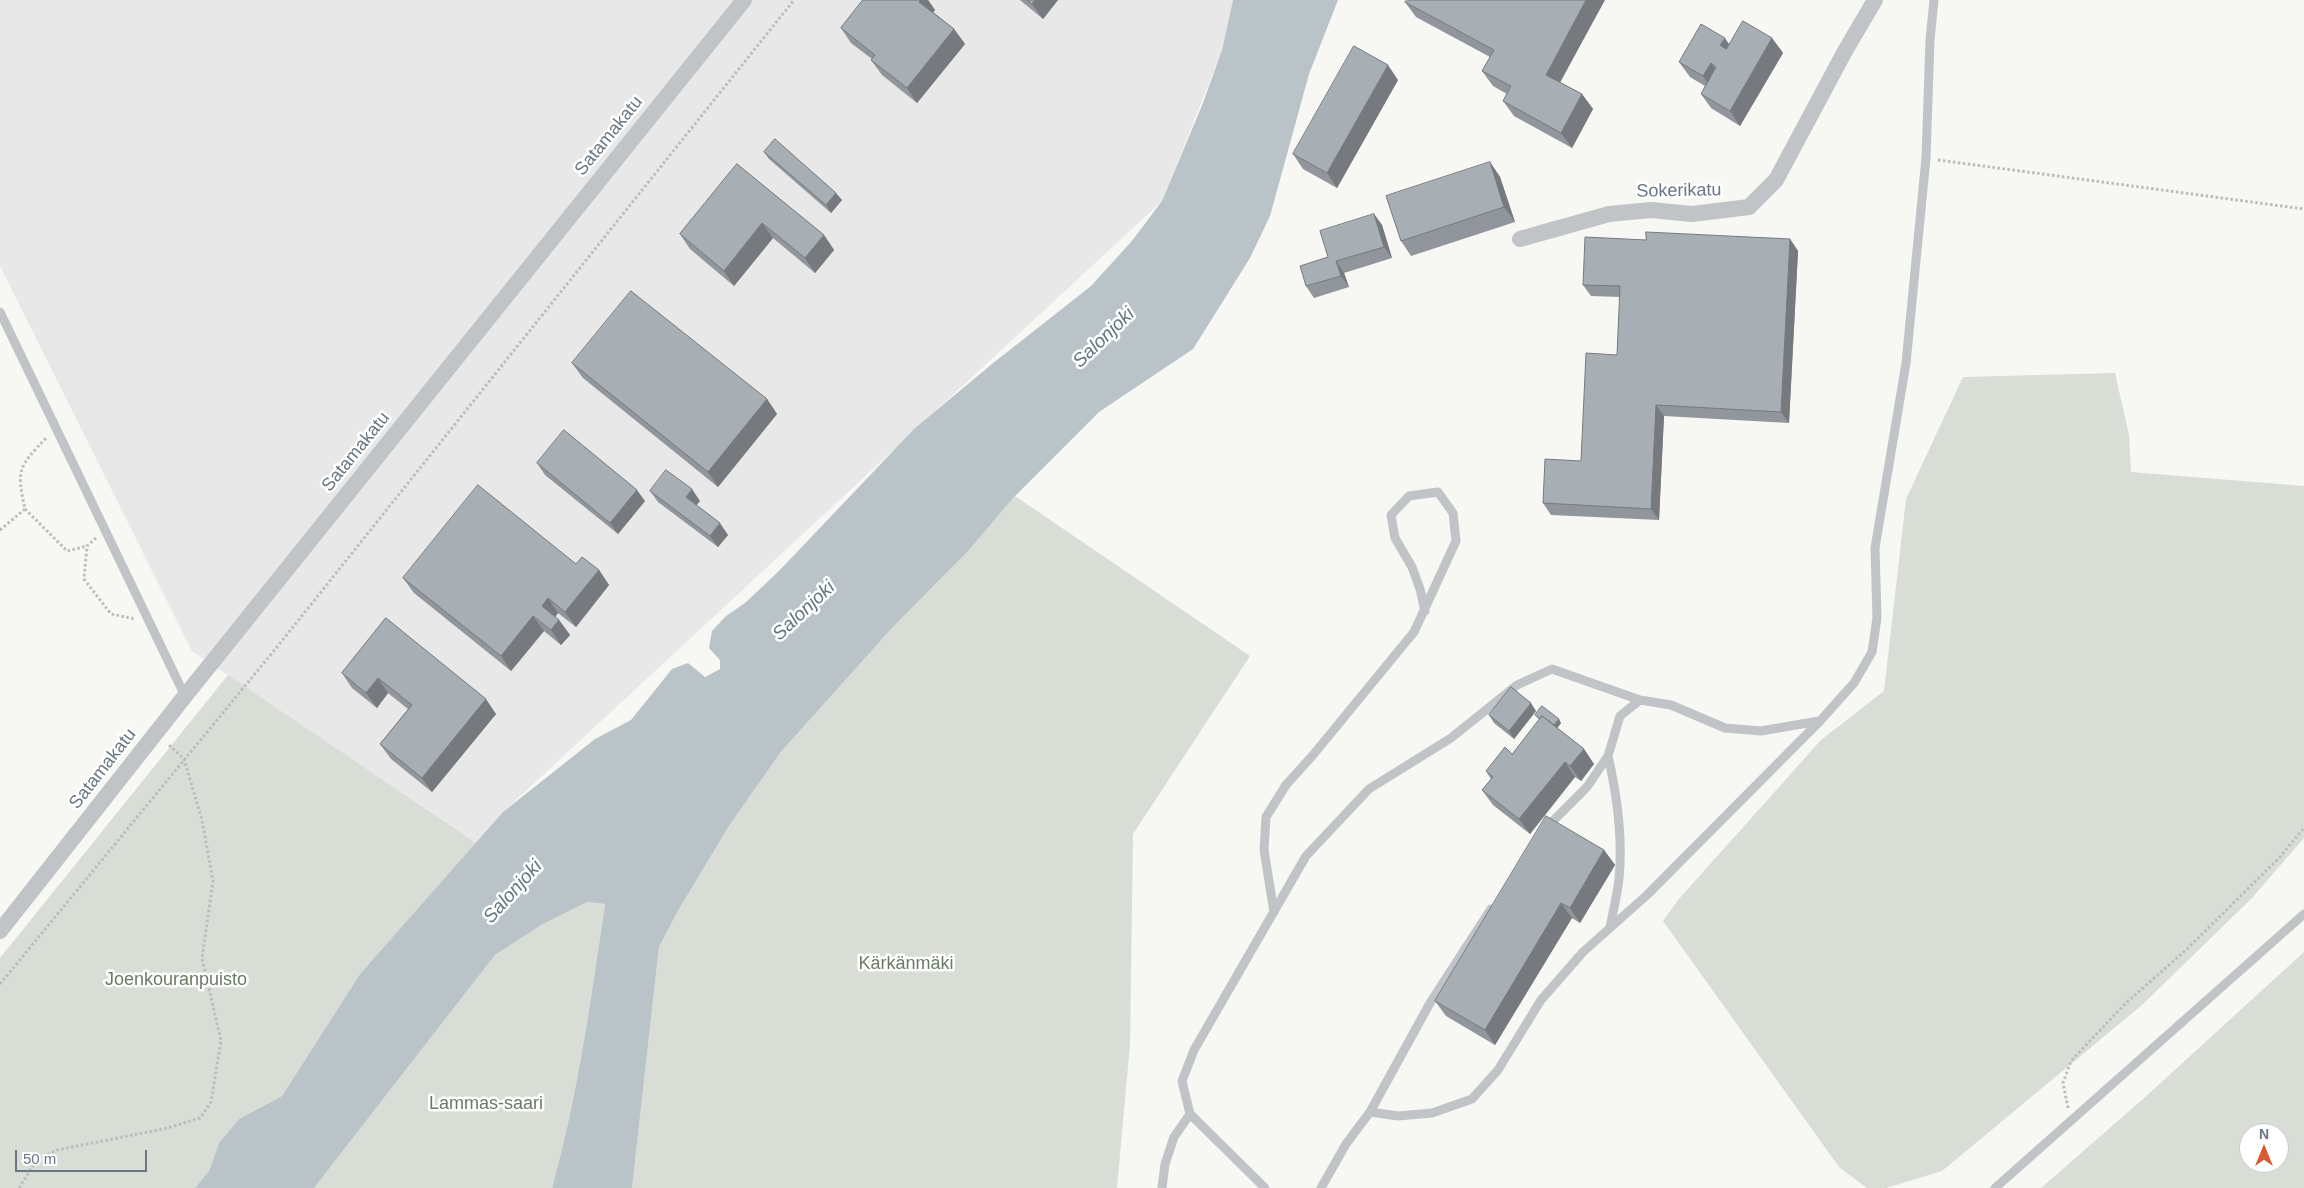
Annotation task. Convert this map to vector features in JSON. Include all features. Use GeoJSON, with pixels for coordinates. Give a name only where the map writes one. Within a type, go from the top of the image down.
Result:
{"type":"FeatureCollection","features":[{"type":"Feature","properties":{"kind":"street","name":"Satamakatu"},"geometry":{"type":"LineString","coordinates":[[0,931],[185,696],[744,0]]}},
{"type":"Feature","properties":{"kind":"street","name":"Sokerikatu"},"geometry":{"type":"LineString","coordinates":[[1520,239],[1609,214],[1651,210],[1692,214],[1749,207],[1776,180],[1845,51],[1876,0]]}},
{"type":"Feature","properties":{"kind":"lane"},"geometry":{"type":"LineString","coordinates":[[1370,1112],[1398,1116],[1432,1114],[1472,1099],[1498,1070],[1541,1000],[1583,952],[1647,895],[1820,721],[1854,683],[1872,652],[1877,618],[1875,548],[1906,363],[1926,158],[1930,40],[1934,0]]}},
{"type":"Feature","properties":{"kind":"lane"},"geometry":{"type":"LineString","coordinates":[[0,312],[185,696]]}},
{"type":"Feature","properties":{"kind":"lane"},"geometry":{"type":"LineString","coordinates":[[1274,912],[1264,850],[1266,817],[1286,784],[1313,755],[1414,632],[1425,611],[1456,540],[1453,512],[1438,492],[1409,496],[1391,515],[1395,538],[1412,567],[1425,611]]}},
{"type":"Feature","properties":{"kind":"lane"},"geometry":{"type":"LineString","coordinates":[[1265,1188],[1190,1114],[1182,1081],[1194,1050],[1306,856],[1369,789],[1451,738],[1517,685],[1552,669],[1640,700],[1671,705],[1725,728],[1761,732],[1820,721]]}},
{"type":"Feature","properties":{"kind":"lane"},"geometry":{"type":"LineString","coordinates":[[1539,837],[1565,807],[1587,788],[1608,756],[1620,716],[1640,700]]}},
{"type":"Feature","properties":{"kind":"lane"},"geometry":{"type":"LineString","coordinates":[[1608,756],[1614,782],[1619,825],[1619,878],[1610,928]]}},
{"type":"Feature","properties":{"kind":"lane"},"geometry":{"type":"LineString","coordinates":[[1320,1188],[1346,1144],[1370,1112],[1430,1003],[1497,899]]}},
{"type":"Feature","properties":{"kind":"lane"},"geometry":{"type":"LineString","coordinates":[[1995,1188],[2304,914]]}},
{"type":"Feature","properties":{"kind":"lane"},"geometry":{"type":"LineString","coordinates":[[1162,1188],[1165,1164],[1174,1137],[1190,1114]]}},
{"type":"Feature","properties":{"kind":"path"},"geometry":{"type":"LineString","coordinates":[[0,984],[283,639],[794,0]]}},
{"type":"Feature","properties":{"kind":"path"},"geometry":{"type":"LineString","coordinates":[[1926,158],[2304,209]]}},
{"type":"Feature","properties":{"kind":"path"},"geometry":{"type":"LineString","coordinates":[[57,428],[23,462],[20,484],[25,509],[67,551],[87,546],[106,530]]}},
{"type":"Feature","properties":{"kind":"path"},"geometry":{"type":"LineString","coordinates":[[0,530],[25,509]]}},
{"type":"Feature","properties":{"kind":"path"},"geometry":{"type":"LineString","coordinates":[[87,546],[84,578],[111,614],[132,619],[148,619]]}},
{"type":"Feature","properties":{"kind":"path"},"geometry":{"type":"LineString","coordinates":[[19,1188],[37,1160],[57,1150],[168,1128],[200,1118],[212,1102],[221,1041],[202,958],[213,881],[202,820],[184,759],[156,734]]}},
{"type":"Feature","properties":{"kind":"path"},"geometry":{"type":"LineString","coordinates":[[2072,1120],[2063,1082],[2072,1061],[2125,1004],[2187,949],[2251,886],[2304,828]]}},
{"type":"Feature","properties":{"kind":"shaded area"},"geometry":{"type":"Polygon","coordinates":[[[0,0],[1233,0],[1222,50],[1162,201],[503,812],[476,843],[192,651],[0,266],[0,0]]]}},
{"type":"Feature","properties":{"kind":"green space"},"geometry":{"type":"Polygon","coordinates":[[[2115,373],[2129,435],[2131,472],[2304,486],[2304,838],[2252,898],[2142,1005],[1942,1171],[1886,1188],[1867,1188],[1839,1167],[1663,921],[1678,900],[1821,740],[1884,691],[1906,499],[1963,377],[2115,373]]]}},
{"type":"Feature","properties":{"kind":"green space","name":"Kärkänmäki"},"geometry":{"type":"Polygon","coordinates":[[[1015,496],[1250,656],[1133,834],[1130,1044],[1117,1188],[632,1188],[659,947],[679,909],[729,826],[780,753],[892,628],[969,550],[1015,496]]]}},
{"type":"Feature","properties":{"kind":"green space","name":"Joenkouranpuisto"},"geometry":{"type":"Polygon","coordinates":[[[228,675],[476,843],[360,974],[282,1096],[239,1119],[219,1143],[209,1171],[195,1188],[0,1188],[0,958],[228,675]]]}},
{"type":"Feature","properties":{"kind":"green space","name":"Lammas-saari"},"geometry":{"type":"Polygon","coordinates":[[[587,902],[605,904],[577,1082],[552,1188],[314,1188],[495,955],[543,924],[587,902]]]}},
{"type":"Feature","properties":{"kind":"green space"},"geometry":{"type":"Polygon","coordinates":[[[2304,952],[2304,1188],[2041,1188],[2143,1099],[2304,952]]]}},
{"type":"Feature","properties":{"kind":"water","name":"Salonjoki"},"geometry":{"type":"Polygon","coordinates":[[[1233,0],[1338,0],[1309,74],[1270,216],[1250,258],[1193,349],[1099,412],[1015,496],[969,550],[892,628],[780,753],[729,826],[679,909],[659,947],[632,1188],[552,1188],[577,1082],[605,904],[587,902],[543,924],[495,955],[314,1188],[195,1188],[209,1171],[219,1143],[239,1119],[282,1096],[360,974],[503,812],[595,739],[631,720],[672,669],[688,663],[705,677],[720,669],[720,660],[709,648],[712,631],[726,616],[745,603],[778,572],[914,429],[992,364],[1091,286],[1131,242],[1162,201],[1203,103],[1222,50],[1233,0]]]}},
{"type":"Feature","properties":{"kind":"building"},"geometry":{"type":"Polygon","coordinates":[[[863,0],[921,0],[919,2],[954,29],[907,88],[871,60],[875,55],[841,28],[863,0]]]}},
{"type":"Feature","properties":{"kind":"building"},"geometry":{"type":"Polygon","coordinates":[[[1407,0],[1586,0],[1546,75],[1582,94],[1561,133],[1503,101],[1511,86],[1482,71],[1494,50],[1405,2],[1407,0]]]}},
{"type":"Feature","properties":{"kind":"building"},"geometry":{"type":"Polygon","coordinates":[[[1743,21],[1772,38],[1730,111],[1701,94],[1716,67],[1711,63],[1703,76],[1679,62],[1701,24],[1725,38],[1720,45],[1726,49],[1743,21]]]}},
{"type":"Feature","properties":{"kind":"building"},"geometry":{"type":"Polygon","coordinates":[[[1354,46],[1388,65],[1327,173],[1293,154],[1354,46]]]}},
{"type":"Feature","properties":{"kind":"building"},"geometry":{"type":"Polygon","coordinates":[[[775,139],[836,193],[826,205],[764,152],[775,139]]]}},
{"type":"Feature","properties":{"kind":"building"},"geometry":{"type":"Polygon","coordinates":[[[1490,162],[1504,207],[1401,241],[1386,196],[1490,162]]]}},
{"type":"Feature","properties":{"kind":"building"},"geometry":{"type":"Polygon","coordinates":[[[737,164],[824,235],[805,258],[762,223],[724,271],[680,234],[737,164]]]}},
{"type":"Feature","properties":{"kind":"building"},"geometry":{"type":"Polygon","coordinates":[[[1374,214],[1384,247],[1336,261],[1341,276],[1306,286],[1300,266],[1328,257],[1320,231],[1374,214]]]}},
{"type":"Feature","properties":{"kind":"building"},"geometry":{"type":"Polygon","coordinates":[[[1646,232],[1790,239],[1781,412],[1656,405],[1651,509],[1543,503],[1545,459],[1581,461],[1586,353],[1617,355],[1620,286],[1583,285],[1585,237],[1646,240],[1646,232]]]}},
{"type":"Feature","properties":{"kind":"building"},"geometry":{"type":"Polygon","coordinates":[[[631,291],[767,399],[708,472],[572,363],[631,291]]]}},
{"type":"Feature","properties":{"kind":"building"},"geometry":{"type":"Polygon","coordinates":[[[564,430],[637,490],[610,523],[537,463],[564,430]]]}},
{"type":"Feature","properties":{"kind":"building"},"geometry":{"type":"Polygon","coordinates":[[[666,470],[692,489],[686,497],[720,523],[710,536],[650,491],[666,470]]]}},
{"type":"Feature","properties":{"kind":"building"},"geometry":{"type":"Polygon","coordinates":[[[478,485],[576,564],[582,557],[599,570],[565,612],[548,598],[542,606],[559,620],[551,630],[533,616],[501,656],[403,578],[478,485]]]}},
{"type":"Feature","properties":{"kind":"building"},"geometry":{"type":"Polygon","coordinates":[[[386,618],[486,699],[422,778],[380,744],[412,705],[378,678],[366,693],[342,673],[386,618]]]}},
{"type":"Feature","properties":{"kind":"building"},"geometry":{"type":"Polygon","coordinates":[[[1511,687],[1531,703],[1509,731],[1489,715],[1511,687]]]}},
{"type":"Feature","properties":{"kind":"building"},"geometry":{"type":"Polygon","coordinates":[[[1542,706],[1559,719],[1554,725],[1542,716],[1540,719],[1535,715],[1542,706]]]}},
{"type":"Feature","properties":{"kind":"building"},"geometry":{"type":"Polygon","coordinates":[[[1542,716],[1584,749],[1570,766],[1565,762],[1519,819],[1482,790],[1493,777],[1486,771],[1505,747],[1512,754],[1542,716]]]}},
{"type":"Feature","properties":{"kind":"building"},"geometry":{"type":"Polygon","coordinates":[[[1546,816],[1604,850],[1570,908],[1561,903],[1485,1030],[1435,1001],[1546,816]]]}}]}
